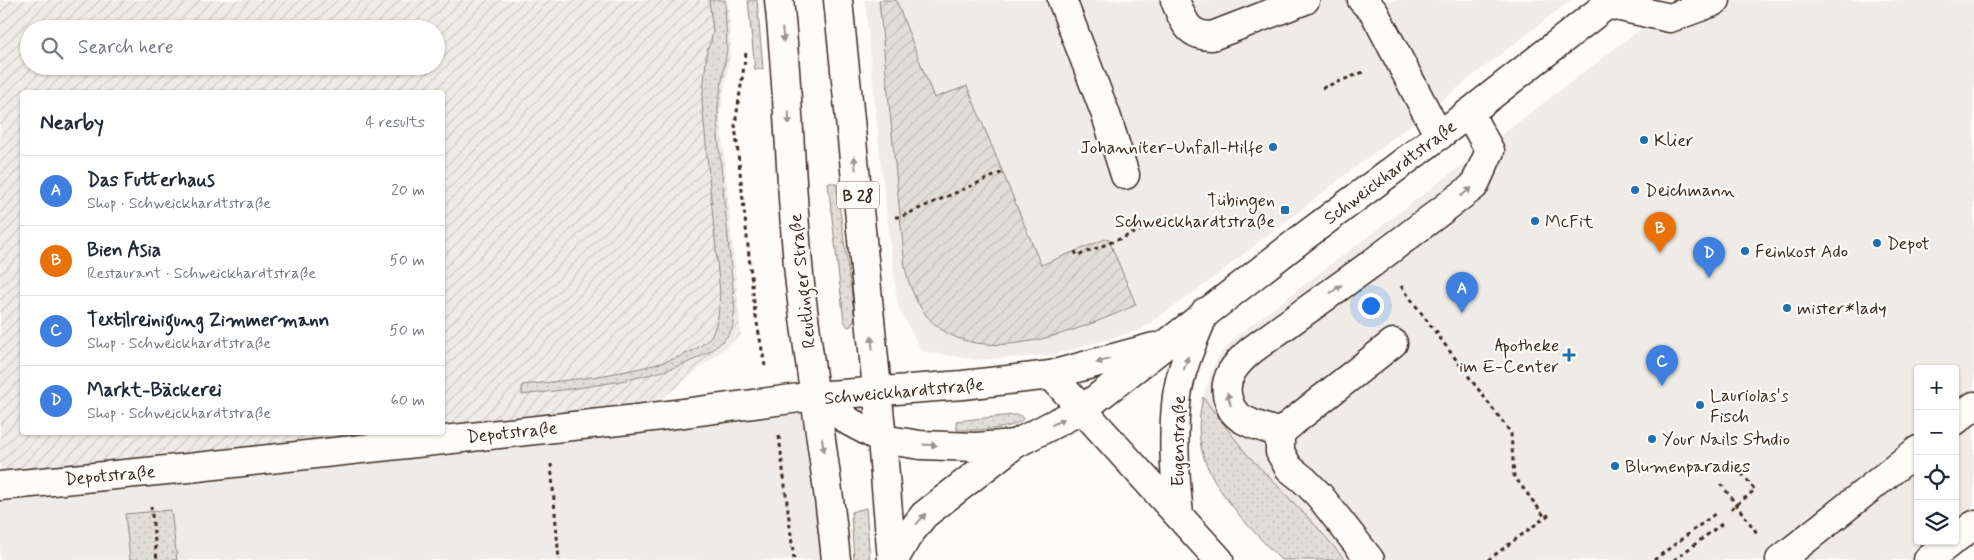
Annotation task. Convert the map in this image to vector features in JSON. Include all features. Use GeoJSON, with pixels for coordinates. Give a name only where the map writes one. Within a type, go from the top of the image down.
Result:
{"type":"FeatureCollection","features":[{"type":"Feature","properties":{"kind":"main road","name":"Reutlinger Straße"},"geometry":{"type":"LineString","coordinates":[[779,0],[786,69],[791,183],[799,267],[815,396],[829,486],[836,560]]}},
{"type":"Feature","properties":{"kind":"main road","name":"B 28"},"geometry":{"type":"LineString","coordinates":[[838,0],[893,560]]}},
{"type":"Feature","properties":{"kind":"main road"},"geometry":{"type":"LineString","coordinates":[[1062,0],[1106,115],[1125,175]]}},
{"type":"Feature","properties":{"kind":"main road"},"geometry":{"type":"LineString","coordinates":[[1175,0],[1183,19],[1192,31],[1200,36],[1212,36],[1305,0]]}},
{"type":"Feature","properties":{"kind":"main road"},"geometry":{"type":"LineString","coordinates":[[1362,0],[1374,12],[1439,136]]}},
{"type":"Feature","properties":{"kind":"main road"},"geometry":{"type":"LineString","coordinates":[[1610,2],[1670,18],[1716,0]]}},
{"type":"Feature","properties":{"kind":"main road","name":"Schweickhardtstraße"},"geometry":{"type":"LineString","coordinates":[[815,396],[850,422],[882,439],[920,445],[976,447],[1015,444],[1083,409],[1206,312],[1469,113],[1610,2]]}},
{"type":"Feature","properties":{"kind":"main road"},"geometry":{"type":"LineString","coordinates":[[1280,433],[1248,422],[1234,412],[1226,396],[1228,377],[1238,362],[1253,349],[1379,258],[1474,186],[1490,150],[1469,113]]}},
{"type":"Feature","properties":{"kind":"main road","name":"Eugenstraße"},"geometry":{"type":"LineString","coordinates":[[1179,515],[1174,433],[1177,394],[1186,361],[1206,312]]}},
{"type":"Feature","properties":{"kind":"main road","name":"Schweickhardtstraße"},"geometry":{"type":"LineString","coordinates":[[815,396],[963,385],[1051,375],[1167,343]]}},
{"type":"Feature","properties":{"kind":"main road"},"geometry":{"type":"LineString","coordinates":[[1370,560],[1319,495],[1289,468],[1280,452],[1280,433],[1393,343]]}},
{"type":"Feature","properties":{"kind":"main road","name":"Eugenstraße"},"geometry":{"type":"LineString","coordinates":[[1051,375],[1219,560]]}},
{"type":"Feature","properties":{"kind":"main road","name":"Depotstraße"},"geometry":{"type":"LineString","coordinates":[[0,486],[148,472],[637,419],[815,396]]}},
{"type":"Feature","properties":{"kind":"main road"},"geometry":{"type":"LineString","coordinates":[[1959,418],[1974,406]]}},
{"type":"Feature","properties":{"kind":"main road","name":"Eugenstraße"},"geometry":{"type":"LineString","coordinates":[[1083,409],[1096,442],[1203,560]]}},
{"type":"Feature","properties":{"kind":"main road"},"geometry":{"type":"LineString","coordinates":[[893,560],[907,537],[924,515],[1015,444]]}},
{"type":"Feature","properties":{"kind":"main road"},"geometry":{"type":"LineString","coordinates":[[1780,560],[1914,453]]}},
{"type":"Feature","properties":{"kind":"main road"},"geometry":{"type":"LineString","coordinates":[[1959,536],[1974,525]]}},
{"type":"Feature","properties":{"kind":"main road"},"geometry":{"type":"LineString","coordinates":[[1928,560],[1947,545]]}},
{"type":"Feature","properties":{"kind":"path"},"geometry":{"type":"LineString","coordinates":[[746,48],[736,125],[755,312],[782,455],[794,560]]}},
{"type":"Feature","properties":{"kind":"path"},"geometry":{"type":"LineString","coordinates":[[1322,88],[1365,72]]}},
{"type":"Feature","properties":{"kind":"path"},"geometry":{"type":"LineString","coordinates":[[1333,84],[1335,90]]}},
{"type":"Feature","properties":{"kind":"path"},"geometry":{"type":"LineString","coordinates":[[900,217],[1003,172]]}},
{"type":"Feature","properties":{"kind":"path"},"geometry":{"type":"LineString","coordinates":[[1075,251],[1077,256],[1142,230]]}},
{"type":"Feature","properties":{"kind":"path"},"geometry":{"type":"LineString","coordinates":[[1379,258],[1511,433],[1514,476],[1545,517]]}},
{"type":"Feature","properties":{"kind":"path"},"geometry":{"type":"LineString","coordinates":[[1435,332],[1442,329]]}},
{"type":"Feature","properties":{"kind":"path"},"geometry":{"type":"LineString","coordinates":[[548,428],[559,560]]}},
{"type":"Feature","properties":{"kind":"path"},"geometry":{"type":"LineString","coordinates":[[1731,509],[1754,490],[1739,470]]}},
{"type":"Feature","properties":{"kind":"path"},"geometry":{"type":"LineString","coordinates":[[148,472],[157,560]]}},
{"type":"Feature","properties":{"kind":"path"},"geometry":{"type":"LineString","coordinates":[[1720,484],[1760,537]]}},
{"type":"Feature","properties":{"kind":"path"},"geometry":{"type":"LineString","coordinates":[[1488,560],[1551,513]]}},
{"type":"Feature","properties":{"kind":"path"},"geometry":{"type":"LineString","coordinates":[[1654,560],[1716,513]]}},
{"type":"Feature","properties":{"kind":"path"},"geometry":{"type":"LineString","coordinates":[[1674,560],[1723,523]]}},
{"type":"Feature","properties":{"kind":"shaded area"},"geometry":{"type":"Polygon","coordinates":[[[0,0],[728,0],[731,50],[720,113],[741,335],[637,419],[0,486],[0,0]]]}},
{"type":"Feature","properties":{"kind":"shaded area"},"geometry":{"type":"Polygon","coordinates":[[[709,0],[725,0],[727,49],[718,106],[718,135],[735,310],[731,330],[715,348],[693,360],[665,370],[603,384],[522,395],[522,385],[624,372],[679,357],[700,346],[712,334],[718,314],[720,293],[702,102],[707,50],[713,31],[709,0]]]}},
{"type":"Feature","properties":{"kind":"shaded area"},"geometry":{"type":"Polygon","coordinates":[[[748,0],[757,0],[763,69],[755,70],[748,0]]]}},
{"type":"Feature","properties":{"kind":"shaded area"},"geometry":{"type":"Polygon","coordinates":[[[865,0],[1571,0],[1196,291],[1140,330],[1052,355],[977,360],[922,351],[898,307],[881,165],[865,0]]]}},
{"type":"Feature","properties":{"kind":"shaded area"},"geometry":{"type":"Polygon","coordinates":[[[879,0],[896,0],[934,98],[967,86],[1041,265],[1108,238],[1136,305],[1071,331],[1035,340],[1001,344],[969,341],[941,329],[919,305],[905,267],[879,0]]]}},
{"type":"Feature","properties":{"kind":"shaded area"},"geometry":{"type":"Polygon","coordinates":[[[1679,0],[1974,0],[1974,511],[1959,522],[1959,365],[1914,365],[1914,545],[1929,545],[1910,560],[1345,560],[1318,528],[1245,452],[1203,397],[1217,358],[1238,335],[1679,0]]]}},
{"type":"Feature","properties":{"kind":"shaded area"},"geometry":{"type":"Polygon","coordinates":[[[828,183],[836,183],[855,318],[851,326],[848,327],[844,321],[828,183]]]}},
{"type":"Feature","properties":{"kind":"shaded area"},"geometry":{"type":"Polygon","coordinates":[[[815,396],[836,560],[0,560],[0,486],[815,396]]]}},
{"type":"Feature","properties":{"kind":"shaded area"},"geometry":{"type":"Polygon","coordinates":[[[1203,397],[1245,452],[1318,528],[1345,560],[1281,560],[1257,535],[1220,489],[1210,473],[1203,456],[1199,429],[1203,397]]]}},
{"type":"Feature","properties":{"kind":"shaded area"},"geometry":{"type":"Polygon","coordinates":[[[1020,415],[1023,419],[1018,423],[1002,428],[957,430],[956,421],[1020,415]]]}},
{"type":"Feature","properties":{"kind":"shaded area"},"geometry":{"type":"Polygon","coordinates":[[[866,508],[870,560],[854,560],[851,512],[866,508]]]}},
{"type":"Feature","properties":{"kind":"shaded area"},"geometry":{"type":"Polygon","coordinates":[[[171,510],[177,560],[130,560],[125,514],[171,510]]]}},
{"type":"Feature","properties":{"kind":"place","name":"Klier"},"geometry":{"type":"Point","coordinates":[1644,140]}},
{"type":"Feature","properties":{"kind":"place","name":"Johanniter-Unfall-Hilfe"},"geometry":{"type":"Point","coordinates":[1273,147]}},
{"type":"Feature","properties":{"kind":"place","name":"Deichmann"},"geometry":{"type":"Point","coordinates":[1635,190]}},
{"type":"Feature","properties":{"kind":"place","name":"Tübingen Schweickhardtstraße"},"geometry":{"type":"Point","coordinates":[1285,210]}},
{"type":"Feature","properties":{"kind":"place","name":"McFit"},"geometry":{"type":"Point","coordinates":[1535,221]}},
{"type":"Feature","properties":{"kind":"place","name":"Depot"},"geometry":{"type":"Point","coordinates":[1877,243]}},
{"type":"Feature","properties":{"kind":"place","name":"Feinkost Ado"},"geometry":{"type":"Point","coordinates":[1745,251]}},
{"type":"Feature","properties":{"kind":"place","name":"Bien Asia"},"geometry":{"type":"Point","coordinates":[1660,253]}},
{"type":"Feature","properties":{"kind":"place","name":"Markt-Bäckerei"},"geometry":{"type":"Point","coordinates":[1709,278]}},
{"type":"Feature","properties":{"kind":"place","name":"mister*lady"},"geometry":{"type":"Point","coordinates":[1787,308]}},
{"type":"Feature","properties":{"kind":"place","name":"Das Futterhaus"},"geometry":{"type":"Point","coordinates":[1462,313]}},
{"type":"Feature","properties":{"kind":"place","name":"Apotheke im E-Center"},"geometry":{"type":"Point","coordinates":[1569,355]}},
{"type":"Feature","properties":{"kind":"place","name":"Textilreinigung Zimmermann"},"geometry":{"type":"Point","coordinates":[1662,386]}},
{"type":"Feature","properties":{"kind":"place","name":"Lauriolas's Fisch"},"geometry":{"type":"Point","coordinates":[1700,405]}},
{"type":"Feature","properties":{"kind":"place","name":"Your Nails Studio"},"geometry":{"type":"Point","coordinates":[1652,439]}},
{"type":"Feature","properties":{"kind":"place","name":"Blumenparadies"},"geometry":{"type":"Point","coordinates":[1615,466]}}]}
